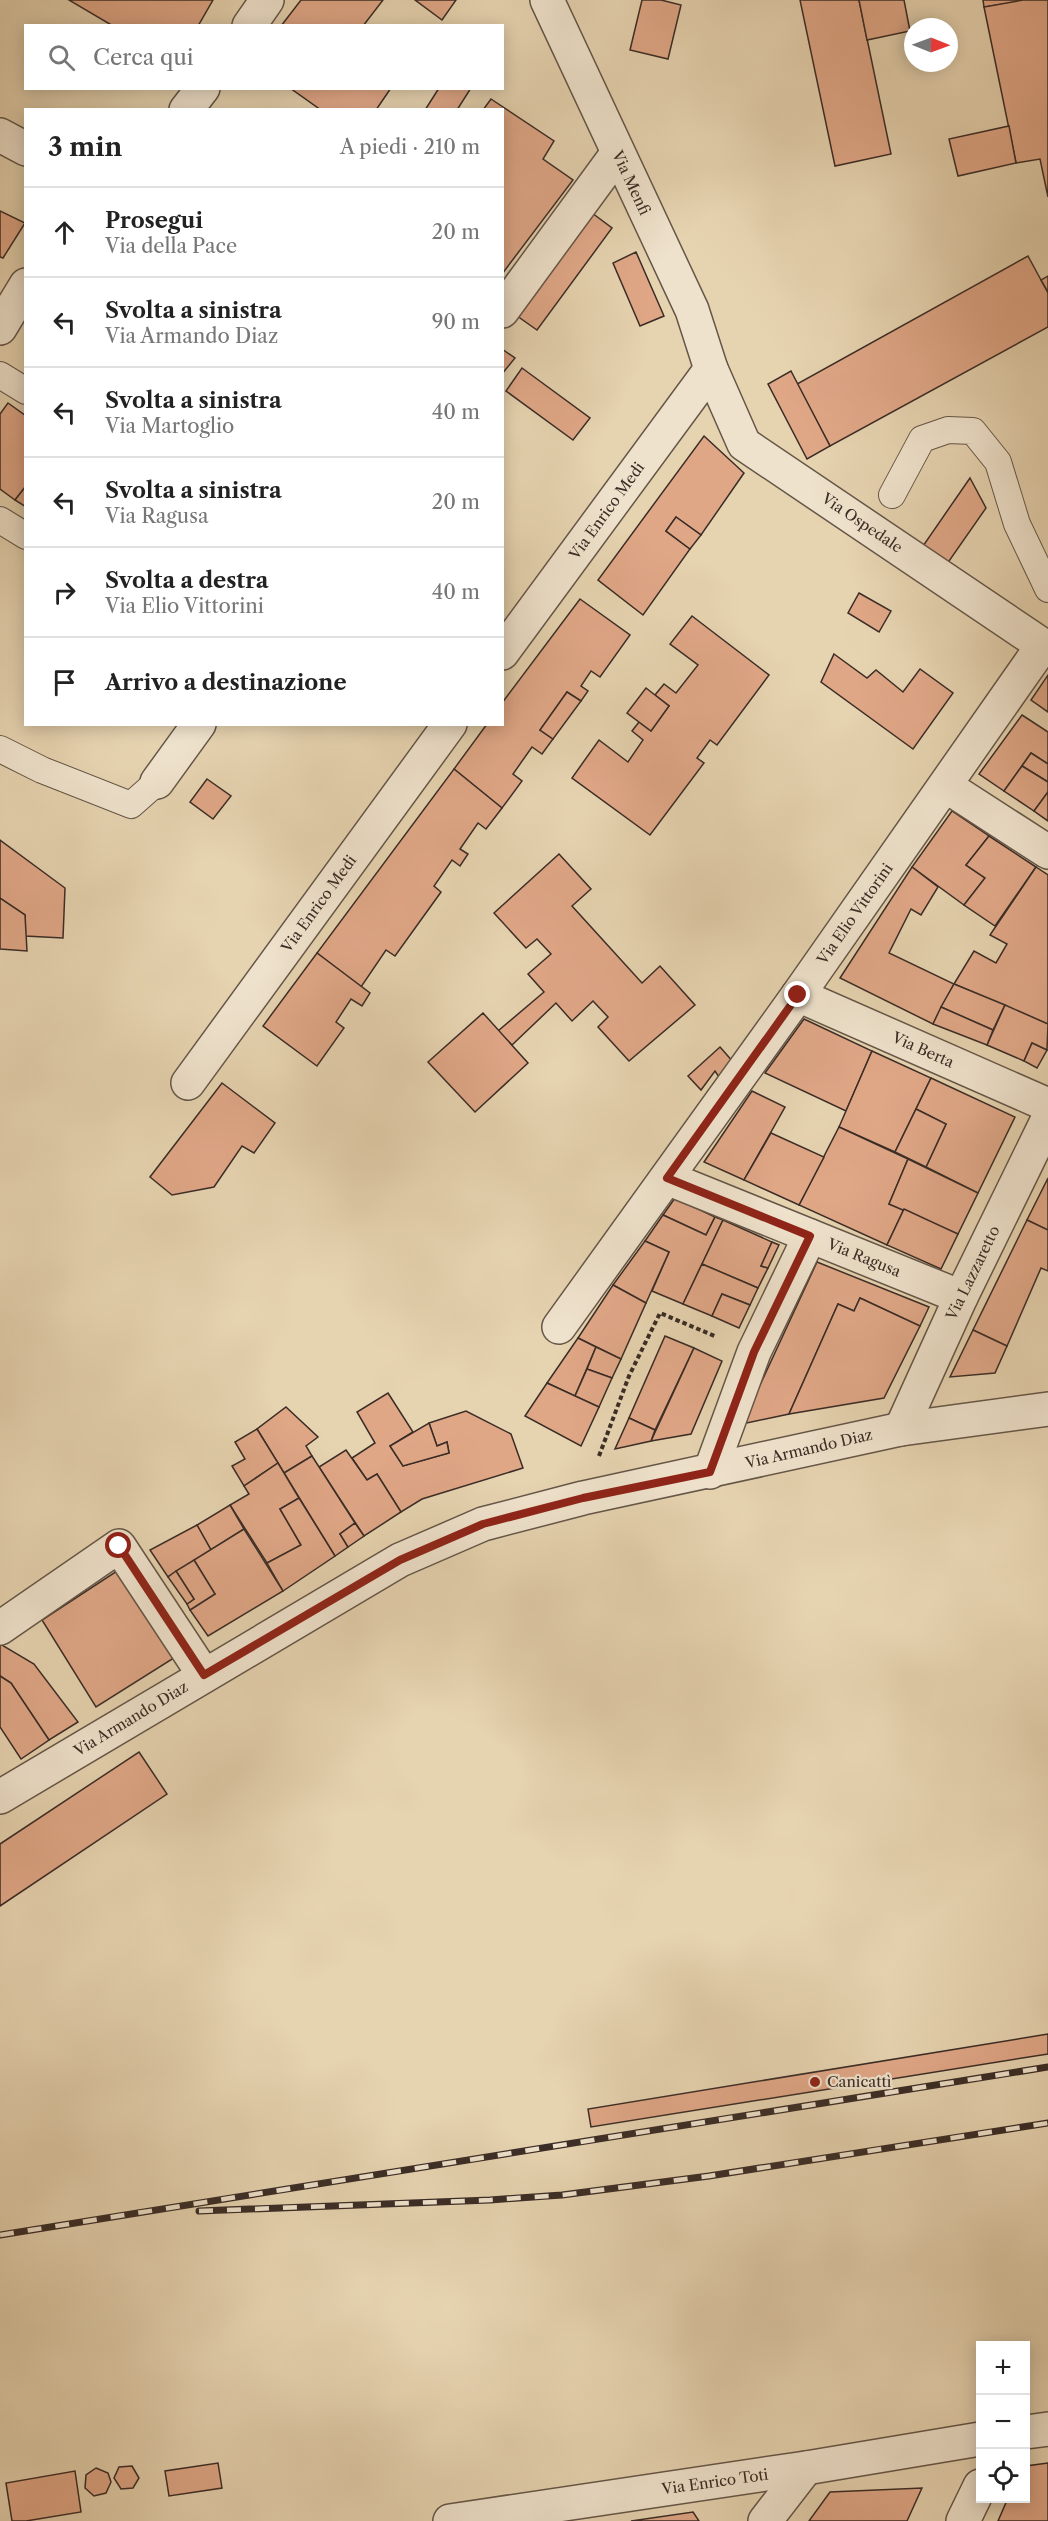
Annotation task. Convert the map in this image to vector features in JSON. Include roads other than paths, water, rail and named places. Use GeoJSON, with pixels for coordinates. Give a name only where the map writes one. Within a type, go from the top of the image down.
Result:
{"type":"FeatureCollection","features":[{"type":"Feature","properties":{"kind":"street"},"geometry":{"type":"LineString","coordinates":[[250,24],[267,0]]}},
{"type":"Feature","properties":{"kind":"street","name":"Via Menfi"},"geometry":{"type":"LineString","coordinates":[[547,0],[617,154],[692,310],[711,369]]}},
{"type":"Feature","properties":{"kind":"street"},"geometry":{"type":"LineString","coordinates":[[0,135],[24,147]]}},
{"type":"Feature","properties":{"kind":"street"},"geometry":{"type":"LineString","coordinates":[[504,308],[617,154]]}},
{"type":"Feature","properties":{"kind":"street"},"geometry":{"type":"LineString","coordinates":[[0,328],[24,288]]}},
{"type":"Feature","properties":{"kind":"street","name":"Via Ospedale"},"geometry":{"type":"LineString","coordinates":[[711,369],[744,444],[1046,644]]}},
{"type":"Feature","properties":{"kind":"street","name":"Via Enrico Medi"},"geometry":{"type":"LineString","coordinates":[[504,650],[711,369]]}},
{"type":"Feature","properties":{"kind":"street","name":"Via Elio Vittorini"},"geometry":{"type":"LineString","coordinates":[[559,1326],[798,995],[1046,644]]}},
{"type":"Feature","properties":{"kind":"street"},"geometry":{"type":"LineString","coordinates":[[157,782],[198,726]]}},
{"type":"Feature","properties":{"kind":"street","name":"Via Enrico Medi"},"geometry":{"type":"LineString","coordinates":[[189,1083],[449,726]]}},
{"type":"Feature","properties":{"kind":"street"},"geometry":{"type":"LineString","coordinates":[[946,786],[1048,852]]}},
{"type":"Feature","properties":{"kind":"street","name":"Via Berta"},"geometry":{"type":"LineString","coordinates":[[798,995],[1048,1105]]}},
{"type":"Feature","properties":{"kind":"street","name":"Via Lazzaretto"},"geometry":{"type":"LineString","coordinates":[[901,1429],[961,1297],[1048,1119]]}},
{"type":"Feature","properties":{"kind":"street","name":"Via Ragusa"},"geometry":{"type":"LineString","coordinates":[[667,1178],[961,1297]]}},
{"type":"Feature","properties":{"kind":"street"},"geometry":{"type":"LineString","coordinates":[[710,1472],[754,1352],[810,1236]]}},
{"type":"Feature","properties":{"kind":"street","name":"Via Armando Diaz"},"geometry":{"type":"LineString","coordinates":[[7,1784],[204,1675],[400,1560],[483,1524],[583,1498],[901,1429],[1048,1409]]}},
{"type":"Feature","properties":{"kind":"street"},"geometry":{"type":"LineString","coordinates":[[0,1628],[119,1546],[204,1675]]}},
{"type":"Feature","properties":{"kind":"street"},"geometry":{"type":"LineString","coordinates":[[1030,2431],[1048,2428]]}},
{"type":"Feature","properties":{"kind":"street","name":"Via Enrico Toti"},"geometry":{"type":"LineString","coordinates":[[450,2521],[806,2468],[976,2440]]}},
{"type":"Feature","properties":{"kind":"street"},"geometry":{"type":"LineString","coordinates":[[765,2521],[806,2468]]}},
{"type":"Feature","properties":{"kind":"street"},"geometry":{"type":"LineString","coordinates":[[963,2521],[976,2496]]}},
{"type":"Feature","properties":{"kind":"lane"},"geometry":{"type":"LineString","coordinates":[[0,375],[24,390]]}},
{"type":"Feature","properties":{"kind":"lane"},"geometry":{"type":"LineString","coordinates":[[892,495],[922,439],[948,430],[973,431],[998,462],[1017,524],[1048,589]]}},
{"type":"Feature","properties":{"kind":"lane"},"geometry":{"type":"LineString","coordinates":[[0,520],[24,535]]}},
{"type":"Feature","properties":{"kind":"lane"},"geometry":{"type":"LineString","coordinates":[[0,749],[42,770],[131,805],[157,782]]}},
{"type":"Feature","properties":{"kind":"railway"},"geometry":{"type":"LineString","coordinates":[[0,2235],[1048,2067]]}},
{"type":"Feature","properties":{"kind":"railway"},"geometry":{"type":"LineString","coordinates":[[199,2211],[490,2200],[562,2195],[709,2176],[1048,2123]]}},
{"type":"Feature","properties":{"kind":"place","name":"Canicattì"},"geometry":{"type":"Point","coordinates":[815,2082]}}]}
